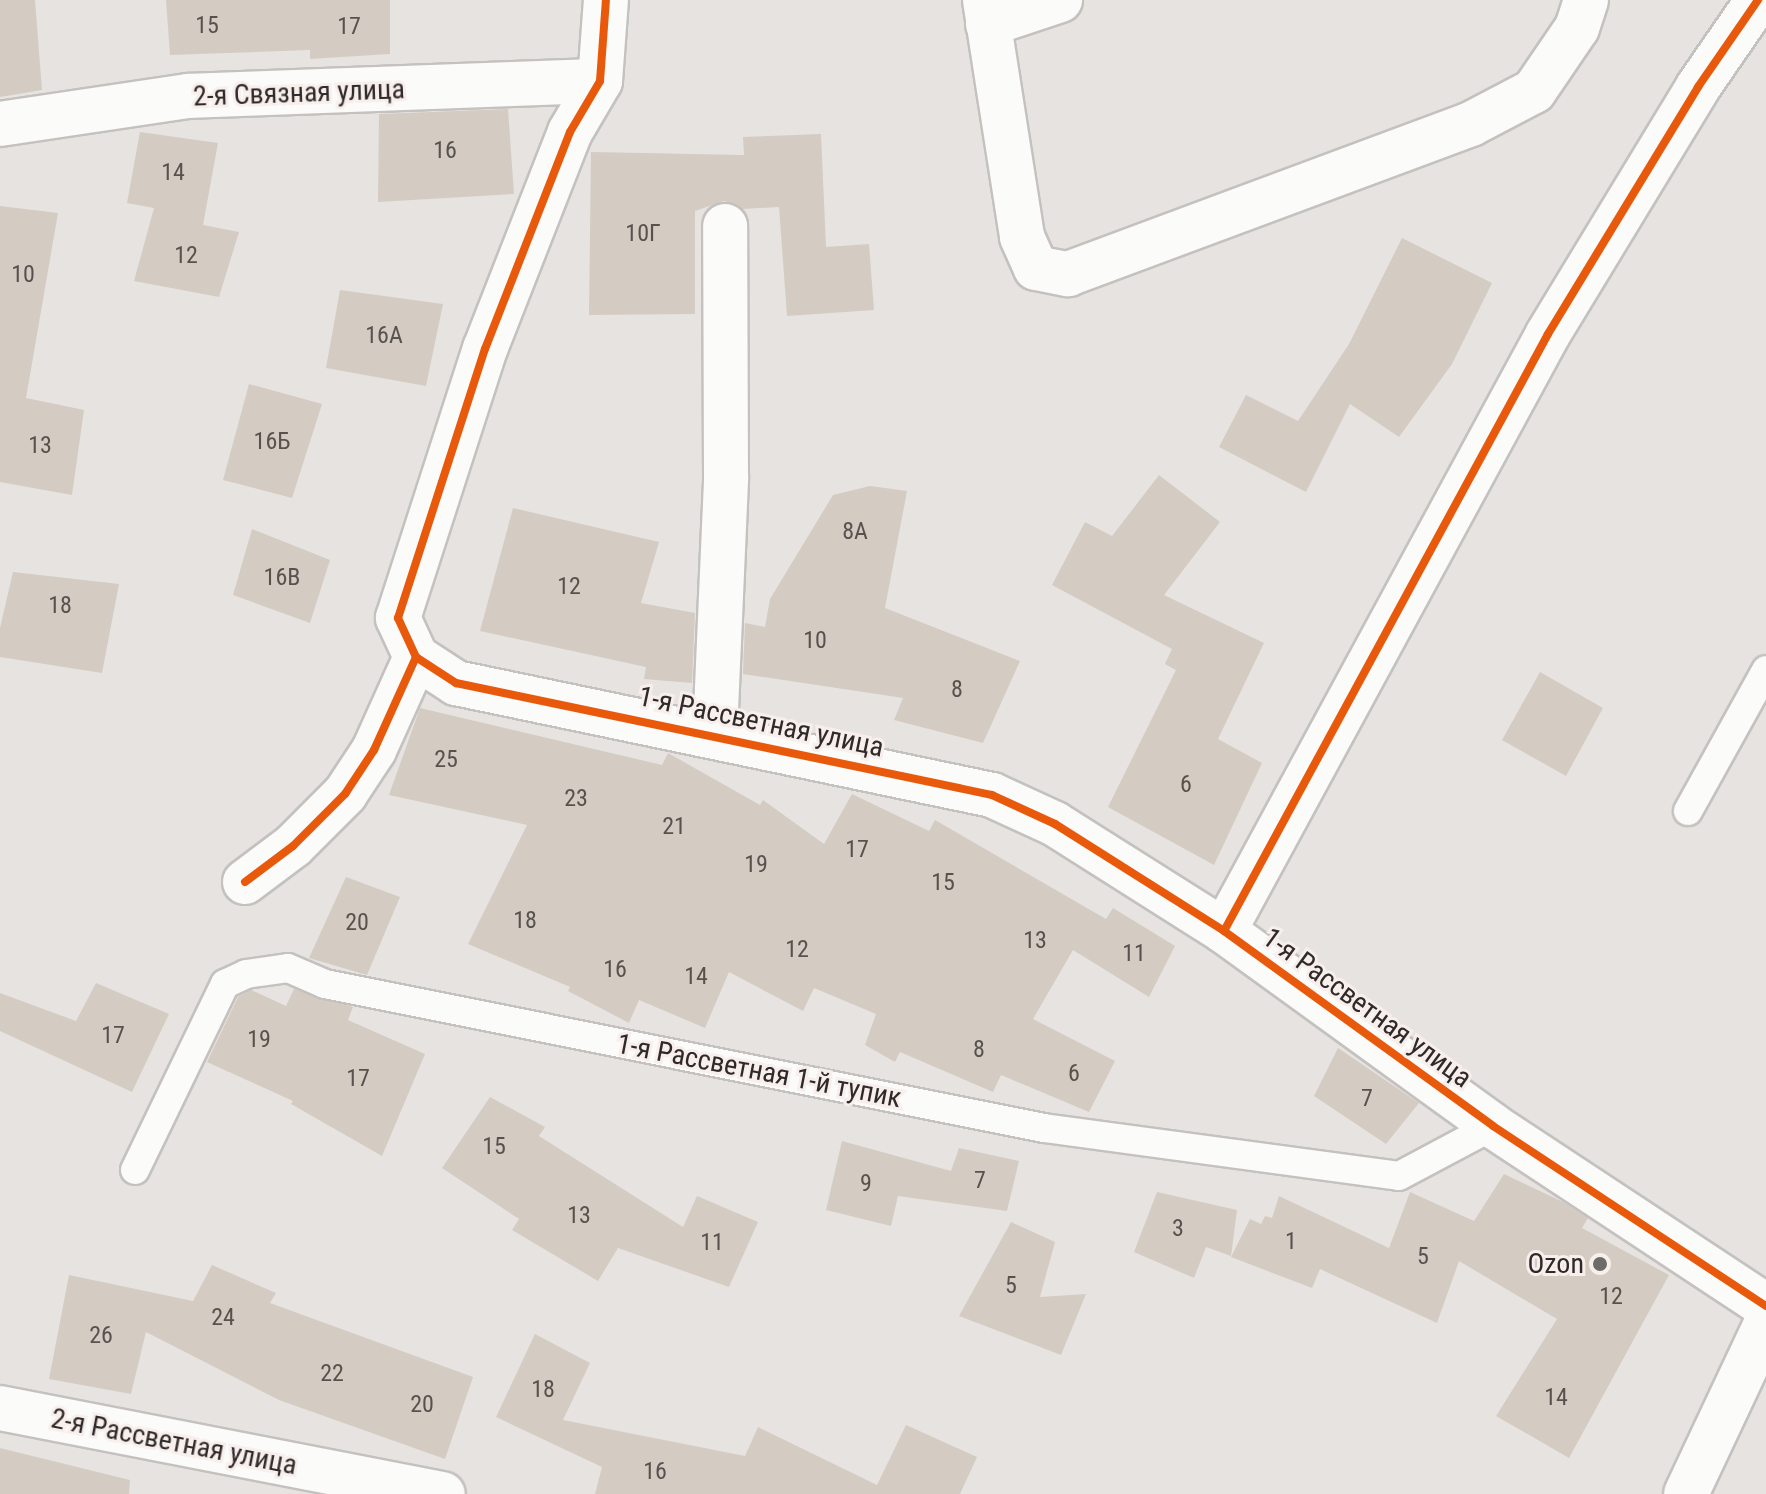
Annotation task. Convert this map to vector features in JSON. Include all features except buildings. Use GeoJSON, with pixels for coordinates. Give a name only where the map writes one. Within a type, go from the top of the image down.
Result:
{"type":"FeatureCollection","features":[{"type":"Feature","properties":{"kind":"street"},"geometry":{"type":"LineString","coordinates":[[245,882],[293,846],[345,794],[374,750],[416,657],[398,618],[485,349],[570,132],[600,81],[606,0]]}},
{"type":"Feature","properties":{"kind":"street"},"geometry":{"type":"LineString","coordinates":[[1060,0],[986,12],[1022,237],[1036,268],[1068,274],[1471,124],[1534,91],[1577,28],[1586,0]]}},
{"type":"Feature","properties":{"kind":"street"},"geometry":{"type":"LineString","coordinates":[[1224,931],[1548,334],[1698,87],[1758,0]]}},
{"type":"Feature","properties":{"kind":"street","name":"2-я Связная улица"},"geometry":{"type":"LineString","coordinates":[[0,124],[188,96],[600,81]]}},
{"type":"Feature","properties":{"kind":"street"},"geometry":{"type":"LineString","coordinates":[[715,733],[726,476],[725,226]]}},
{"type":"Feature","properties":{"kind":"street","name":"1-я Рассветная улица"},"geometry":{"type":"LineString","coordinates":[[416,657],[456,683],[715,733],[992,795],[1055,824],[1224,931],[1493,1126],[1766,1306]]}},
{"type":"Feature","properties":{"kind":"street"},"geometry":{"type":"LineString","coordinates":[[1686,1494],[1766,1324]]}},
{"type":"Feature","properties":{"kind":"street","name":"2-я Рассветная улица"},"geometry":{"type":"LineString","coordinates":[[0,1408],[443,1494]]}},
{"type":"Feature","properties":{"kind":"lane"},"geometry":{"type":"LineString","coordinates":[[1688,811],[1766,670]]}},
{"type":"Feature","properties":{"kind":"lane","name":"1-я Рассветная 1-й тупик"},"geometry":{"type":"LineString","coordinates":[[135,1170],[225,984],[246,974],[288,968],[325,984],[1044,1128],[1399,1176],[1493,1126]]}},
{"type":"Feature","properties":{"kind":"cycle path"},"geometry":{"type":"LineString","coordinates":[[245,882],[293,846],[345,794],[374,750],[416,657],[398,618],[485,349],[570,132],[600,81],[606,0]]}},
{"type":"Feature","properties":{"kind":"cycle path"},"geometry":{"type":"LineString","coordinates":[[1224,931],[1548,334],[1698,87],[1758,0]]}},
{"type":"Feature","properties":{"kind":"cycle path"},"geometry":{"type":"LineString","coordinates":[[416,657],[456,683],[992,795],[1055,824],[1224,931],[1493,1126],[1766,1306]]}},
{"type":"Feature","properties":{"kind":"place","name":"Ozon"},"geometry":{"type":"Point","coordinates":[1600,1264]}}]}
